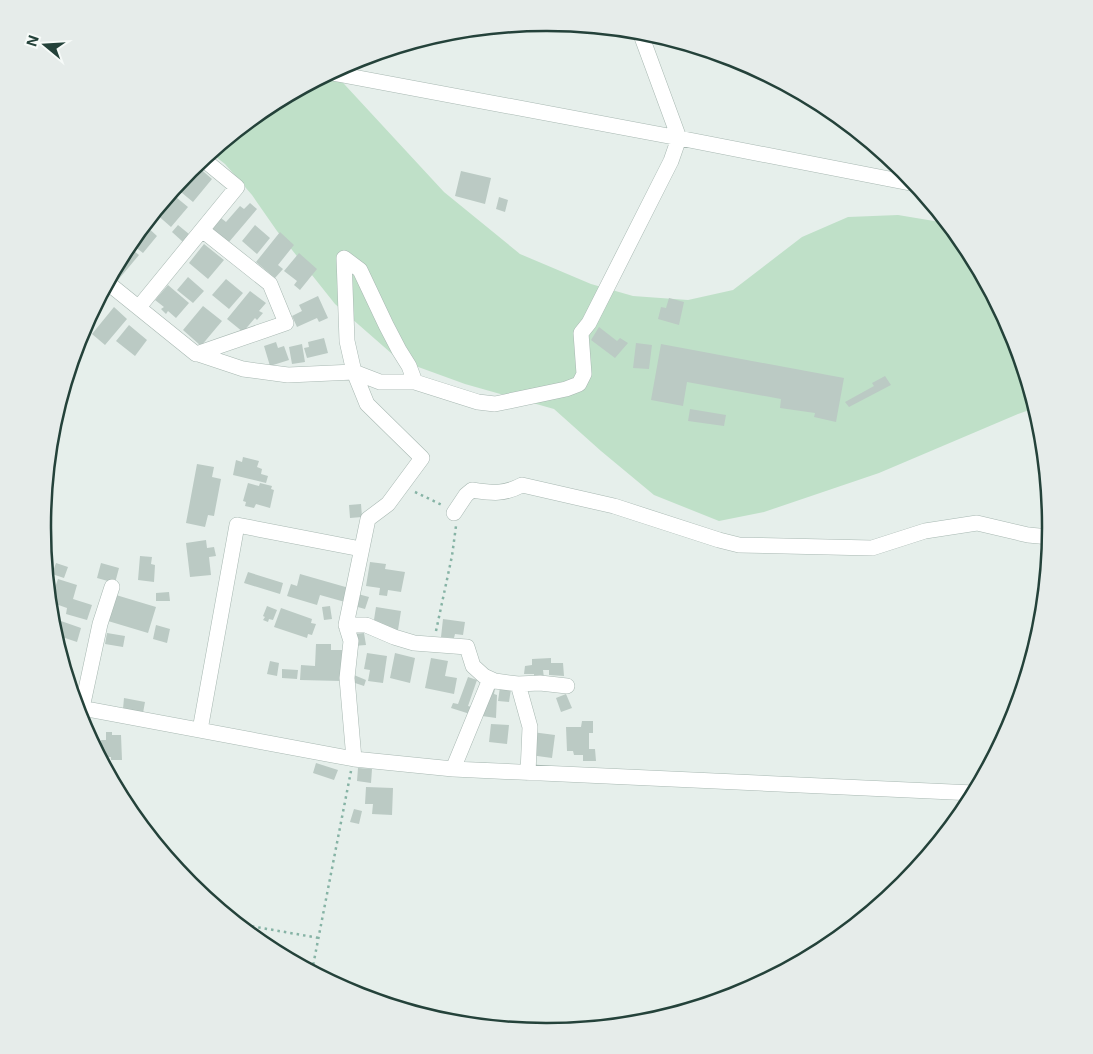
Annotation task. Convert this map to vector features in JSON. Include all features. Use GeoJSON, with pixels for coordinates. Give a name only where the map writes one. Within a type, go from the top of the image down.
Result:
{"type":"FeatureCollection","features":[{"type":"Feature","properties":{"kind":"street"},"geometry":{"type":"LineString","coordinates":[[113,287],[196,354],[243,369],[288,375],[354,372],[380,382],[415,382],[478,402],[495,404],[566,389],[579,384],[584,374],[581,333],[589,323],[637,229],[671,161],[679,138],[643,41]]}},
{"type":"Feature","properties":{"kind":"street"},"geometry":{"type":"LineString","coordinates":[[343,75],[902,181]]}},
{"type":"Feature","properties":{"kind":"street"},"geometry":{"type":"LineString","coordinates":[[139,308],[237,187],[209,164]]}},
{"type":"Feature","properties":{"kind":"street"},"geometry":{"type":"LineString","coordinates":[[198,354],[286,323],[270,284],[202,230]]}},
{"type":"Feature","properties":{"kind":"street"},"geometry":{"type":"LineString","coordinates":[[354,759],[347,678],[351,641],[346,625],[361,549],[368,519],[388,504],[422,458],[367,404],[354,372],[346,341],[344,258],[360,270],[398,350],[409,366],[415,382]]}},
{"type":"Feature","properties":{"kind":"street"},"geometry":{"type":"LineString","coordinates":[[454,513],[466,495],[472,490],[492,493],[511,491],[522,485],[614,506],[739,545],[872,548],[925,531],[977,523],[1028,535],[1042,536]]}},
{"type":"Feature","properties":{"kind":"street"},"geometry":{"type":"LineString","coordinates":[[200,730],[237,525],[361,549]]}},
{"type":"Feature","properties":{"kind":"street"},"geometry":{"type":"LineString","coordinates":[[81,698],[100,624],[112,587]]}},
{"type":"Feature","properties":{"kind":"street"},"geometry":{"type":"LineString","coordinates":[[346,625],[366,625],[408,641],[467,647],[474,666],[484,676],[495,681],[518,684],[540,682],[567,686]]}},
{"type":"Feature","properties":{"kind":"street"},"geometry":{"type":"LineString","coordinates":[[453,769],[490,679]]}},
{"type":"Feature","properties":{"kind":"street"},"geometry":{"type":"LineString","coordinates":[[518,684],[530,726],[528,773]]}},
{"type":"Feature","properties":{"kind":"street"},"geometry":{"type":"LineString","coordinates":[[85,708],[354,759],[453,769],[965,793]]}},
{"type":"Feature","properties":{"kind":"path"},"geometry":{"type":"LineString","coordinates":[[402,486],[443,505],[454,513],[456,526],[452,556],[433,644]]}},
{"type":"Feature","properties":{"kind":"path"},"geometry":{"type":"LineString","coordinates":[[313,964],[354,759]]}},
{"type":"Feature","properties":{"kind":"path"},"geometry":{"type":"LineString","coordinates":[[254,927],[319,938]]}},
{"type":"Feature","properties":{"kind":"green space"},"geometry":{"type":"Polygon","coordinates":[[[338,77],[444,192],[520,254],[591,284],[633,296],[688,300],[733,290],[802,237],[848,217],[898,215],[937,222],[976,279],[1005,337],[1028,410],[879,473],[764,512],[719,521],[654,495],[554,409],[465,384],[399,360],[335,304],[277,231],[252,195],[225,164],[216,157],[245,134],[271,115],[338,77]]]}},
{"type":"Feature","properties":{"kind":"building"},"geometry":{"type":"Polygon","coordinates":[[[202,170],[212,179],[193,202],[181,192],[202,170]]]}},
{"type":"Feature","properties":{"kind":"building"},"geometry":{"type":"Polygon","coordinates":[[[461,171],[491,178],[485,204],[455,196],[461,171]]]}},
{"type":"Feature","properties":{"kind":"building"},"geometry":{"type":"Polygon","coordinates":[[[176,197],[188,207],[171,227],[160,217],[176,197]]]}},
{"type":"Feature","properties":{"kind":"building"},"geometry":{"type":"Polygon","coordinates":[[[499,197],[508,200],[505,212],[496,209],[499,197]]]}},
{"type":"Feature","properties":{"kind":"building"},"geometry":{"type":"Polygon","coordinates":[[[250,203],[257,209],[229,242],[212,229],[221,218],[226,222],[240,206],[244,209],[250,203]]]}},
{"type":"Feature","properties":{"kind":"building"},"geometry":{"type":"Polygon","coordinates":[[[178,225],[189,234],[183,242],[172,232],[178,225]]]}},
{"type":"Feature","properties":{"kind":"building"},"geometry":{"type":"Polygon","coordinates":[[[255,225],[270,238],[257,254],[242,241],[255,225]]]}},
{"type":"Feature","properties":{"kind":"building"},"geometry":{"type":"Polygon","coordinates":[[[150,229],[157,236],[143,253],[137,248],[150,229]]]}},
{"type":"Feature","properties":{"kind":"building"},"geometry":{"type":"Polygon","coordinates":[[[280,232],[294,245],[278,265],[283,269],[275,278],[256,262],[280,232]]]}},
{"type":"Feature","properties":{"kind":"building"},"geometry":{"type":"Polygon","coordinates":[[[204,244],[224,260],[208,279],[189,263],[204,244]]]}},
{"type":"Feature","properties":{"kind":"building"},"geometry":{"type":"Polygon","coordinates":[[[134,251],[139,255],[117,279],[134,251]]]}},
{"type":"Feature","properties":{"kind":"building"},"geometry":{"type":"Polygon","coordinates":[[[299,253],[317,269],[300,290],[294,285],[297,281],[284,271],[299,253]]]}},
{"type":"Feature","properties":{"kind":"building"},"geometry":{"type":"Polygon","coordinates":[[[188,277],[204,291],[193,303],[177,290],[188,277]]]}},
{"type":"Feature","properties":{"kind":"building"},"geometry":{"type":"Polygon","coordinates":[[[226,279],[243,293],[229,309],[212,295],[226,279]]]}},
{"type":"Feature","properties":{"kind":"building"},"geometry":{"type":"Polygon","coordinates":[[[168,285],[189,303],[176,318],[168,311],[166,314],[161,309],[164,307],[155,300],[168,285]]]}},
{"type":"Feature","properties":{"kind":"building"},"geometry":{"type":"Polygon","coordinates":[[[250,291],[266,303],[259,311],[263,313],[257,320],[255,318],[243,332],[227,319],[250,291]]]}},
{"type":"Feature","properties":{"kind":"building"},"geometry":{"type":"Polygon","coordinates":[[[318,296],[328,318],[319,322],[317,318],[297,327],[292,316],[302,311],[299,305],[318,296]]]}},
{"type":"Feature","properties":{"kind":"building"},"geometry":{"type":"Polygon","coordinates":[[[669,298],[684,302],[679,325],[658,319],[661,307],[666,308],[669,298]]]}},
{"type":"Feature","properties":{"kind":"building"},"geometry":{"type":"Polygon","coordinates":[[[203,306],[222,321],[201,346],[183,330],[203,306]]]}},
{"type":"Feature","properties":{"kind":"building"},"geometry":{"type":"Polygon","coordinates":[[[114,307],[127,319],[105,345],[92,334],[114,307]]]}},
{"type":"Feature","properties":{"kind":"building"},"geometry":{"type":"Polygon","coordinates":[[[129,325],[147,340],[135,356],[116,341],[129,325]]]}},
{"type":"Feature","properties":{"kind":"building"},"geometry":{"type":"Polygon","coordinates":[[[599,327],[617,341],[620,338],[628,343],[615,358],[591,340],[599,327]]]}},
{"type":"Feature","properties":{"kind":"building"},"geometry":{"type":"Polygon","coordinates":[[[324,338],[328,353],[307,358],[304,348],[309,347],[308,342],[324,338]]]}},
{"type":"Feature","properties":{"kind":"building"},"geometry":{"type":"Polygon","coordinates":[[[276,342],[278,348],[284,346],[289,360],[270,366],[264,346],[276,342]]]}},
{"type":"Feature","properties":{"kind":"building"},"geometry":{"type":"Polygon","coordinates":[[[636,343],[652,345],[649,369],[633,368],[636,343]]]}},
{"type":"Feature","properties":{"kind":"building"},"geometry":{"type":"Polygon","coordinates":[[[302,344],[305,362],[292,364],[289,347],[302,344]]]}},
{"type":"Feature","properties":{"kind":"building"},"geometry":{"type":"Polygon","coordinates":[[[661,344],[844,378],[836,422],[814,417],[815,413],[780,408],[781,399],[687,382],[683,406],[651,400],[661,344]]]}},
{"type":"Feature","properties":{"kind":"building"},"geometry":{"type":"Polygon","coordinates":[[[885,376],[891,385],[849,407],[845,402],[874,386],[872,383],[885,376]]]}},
{"type":"Feature","properties":{"kind":"building"},"geometry":{"type":"Polygon","coordinates":[[[690,409],[726,415],[724,426],[688,421],[690,409]]]}},
{"type":"Feature","properties":{"kind":"building"},"geometry":{"type":"Polygon","coordinates":[[[243,457],[259,461],[257,467],[262,469],[261,474],[268,476],[266,483],[233,475],[236,460],[242,462],[243,457]]]}},
{"type":"Feature","properties":{"kind":"building"},"geometry":{"type":"Polygon","coordinates":[[[197,464],[214,467],[212,477],[221,479],[214,516],[208,515],[205,527],[186,523],[197,464]]]}},
{"type":"Feature","properties":{"kind":"building"},"geometry":{"type":"Polygon","coordinates":[[[248,483],[259,486],[260,483],[272,486],[271,489],[274,490],[270,508],[256,504],[254,508],[245,506],[246,502],[243,501],[248,483]]]}},
{"type":"Feature","properties":{"kind":"building"},"geometry":{"type":"Polygon","coordinates":[[[361,504],[362,517],[350,518],[349,505],[361,504]]]}},
{"type":"Feature","properties":{"kind":"building"},"geometry":{"type":"Polygon","coordinates":[[[206,540],[207,548],[214,547],[216,556],[209,557],[211,575],[190,577],[186,543],[206,540]]]}},
{"type":"Feature","properties":{"kind":"building"},"geometry":{"type":"Polygon","coordinates":[[[140,556],[152,557],[151,564],[155,565],[154,582],[138,580],[140,556]]]}},
{"type":"Feature","properties":{"kind":"building"},"geometry":{"type":"Polygon","coordinates":[[[370,562],[386,564],[385,569],[405,572],[401,592],[388,590],[387,596],[379,595],[380,588],[366,586],[370,562]]]}},
{"type":"Feature","properties":{"kind":"building"},"geometry":{"type":"Polygon","coordinates":[[[56,563],[68,567],[64,578],[53,574],[56,563]]]}},
{"type":"Feature","properties":{"kind":"building"},"geometry":{"type":"Polygon","coordinates":[[[101,563],[119,568],[115,583],[97,578],[101,563]]]}},
{"type":"Feature","properties":{"kind":"building"},"geometry":{"type":"Polygon","coordinates":[[[248,572],[283,583],[280,594],[244,583],[248,572]]]}},
{"type":"Feature","properties":{"kind":"building"},"geometry":{"type":"Polygon","coordinates":[[[300,574],[349,588],[345,602],[320,595],[317,605],[287,596],[291,584],[297,586],[300,574]]]}},
{"type":"Feature","properties":{"kind":"building"},"geometry":{"type":"Polygon","coordinates":[[[58,579],[77,585],[73,599],[92,605],[87,620],[66,614],[67,608],[57,604],[55,589],[58,579]]]}},
{"type":"Feature","properties":{"kind":"building"},"geometry":{"type":"Polygon","coordinates":[[[169,592],[170,601],[156,601],[156,593],[169,592]]]}},
{"type":"Feature","properties":{"kind":"building"},"geometry":{"type":"Polygon","coordinates":[[[358,594],[369,597],[365,609],[354,606],[358,594]]]}},
{"type":"Feature","properties":{"kind":"building"},"geometry":{"type":"Polygon","coordinates":[[[116,595],[156,607],[148,633],[108,621],[116,595]]]}},
{"type":"Feature","properties":{"kind":"building"},"geometry":{"type":"Polygon","coordinates":[[[267,606],[277,610],[273,620],[269,619],[268,622],[263,620],[267,606]]]}},
{"type":"Feature","properties":{"kind":"building"},"geometry":{"type":"Polygon","coordinates":[[[330,606],[332,619],[324,620],[322,607],[330,606]]]}},
{"type":"Feature","properties":{"kind":"building"},"geometry":{"type":"Polygon","coordinates":[[[376,607],[401,611],[398,630],[373,626],[376,607]]]}},
{"type":"Feature","properties":{"kind":"building"},"geometry":{"type":"Polygon","coordinates":[[[281,608],[312,619],[311,623],[316,624],[312,635],[308,634],[307,638],[274,627],[281,608]]]}},
{"type":"Feature","properties":{"kind":"building"},"geometry":{"type":"Polygon","coordinates":[[[443,619],[465,622],[463,635],[455,634],[454,638],[441,637],[443,619]]]}},
{"type":"Feature","properties":{"kind":"building"},"geometry":{"type":"Polygon","coordinates":[[[61,621],[81,628],[77,642],[63,637],[61,621]]]}},
{"type":"Feature","properties":{"kind":"building"},"geometry":{"type":"Polygon","coordinates":[[[156,625],[170,629],[167,643],[153,639],[156,625]]]}},
{"type":"Feature","properties":{"kind":"building"},"geometry":{"type":"Polygon","coordinates":[[[107,633],[125,636],[123,647],[105,644],[107,633]]]}},
{"type":"Feature","properties":{"kind":"building"},"geometry":{"type":"Polygon","coordinates":[[[364,633],[366,645],[353,646],[352,634],[364,633]]]}},
{"type":"Feature","properties":{"kind":"building"},"geometry":{"type":"Polygon","coordinates":[[[316,644],[331,644],[331,650],[342,650],[341,681],[300,680],[301,665],[315,666],[316,644]]]}},
{"type":"Feature","properties":{"kind":"building"},"geometry":{"type":"Polygon","coordinates":[[[367,653],[387,656],[383,683],[368,681],[370,670],[364,669],[367,653]]]}},
{"type":"Feature","properties":{"kind":"building"},"geometry":{"type":"Polygon","coordinates":[[[395,653],[415,658],[410,683],[390,678],[395,653]]]}},
{"type":"Feature","properties":{"kind":"building"},"geometry":{"type":"Polygon","coordinates":[[[431,658],[448,661],[445,676],[457,678],[454,694],[425,688],[431,658]]]}},
{"type":"Feature","properties":{"kind":"building"},"geometry":{"type":"Polygon","coordinates":[[[551,658],[551,663],[563,663],[564,676],[549,675],[549,670],[543,670],[544,678],[534,677],[534,674],[524,674],[525,666],[532,665],[532,659],[551,658]]]}},
{"type":"Feature","properties":{"kind":"building"},"geometry":{"type":"Polygon","coordinates":[[[270,661],[279,663],[277,676],[267,674],[270,661]]]}},
{"type":"Feature","properties":{"kind":"building"},"geometry":{"type":"Polygon","coordinates":[[[282,669],[298,670],[297,679],[282,678],[282,669]]]}},
{"type":"Feature","properties":{"kind":"building"},"geometry":{"type":"Polygon","coordinates":[[[354,675],[366,680],[364,686],[352,682],[354,675]]]}},
{"type":"Feature","properties":{"kind":"building"},"geometry":{"type":"Polygon","coordinates":[[[468,677],[477,680],[468,706],[472,707],[470,714],[451,708],[453,703],[458,704],[468,677]]]}},
{"type":"Feature","properties":{"kind":"building"},"geometry":{"type":"Polygon","coordinates":[[[500,687],[511,689],[509,702],[498,701],[500,687]]]}},
{"type":"Feature","properties":{"kind":"building"},"geometry":{"type":"Polygon","coordinates":[[[490,689],[495,689],[494,694],[497,695],[496,718],[482,716],[490,689]]]}},
{"type":"Feature","properties":{"kind":"building"},"geometry":{"type":"Polygon","coordinates":[[[566,694],[572,708],[561,712],[556,698],[566,694]]]}},
{"type":"Feature","properties":{"kind":"building"},"geometry":{"type":"Polygon","coordinates":[[[124,698],[145,702],[143,713],[123,709],[124,698]]]}},
{"type":"Feature","properties":{"kind":"building"},"geometry":{"type":"Polygon","coordinates":[[[582,721],[593,721],[593,733],[589,733],[589,749],[595,749],[596,761],[583,761],[583,755],[574,755],[573,751],[567,751],[566,727],[581,727],[582,721]]]}},
{"type":"Feature","properties":{"kind":"building"},"geometry":{"type":"Polygon","coordinates":[[[491,724],[509,725],[507,744],[489,742],[491,724]]]}},
{"type":"Feature","properties":{"kind":"building"},"geometry":{"type":"Polygon","coordinates":[[[106,732],[112,732],[112,735],[121,735],[122,760],[111,760],[111,757],[108,757],[101,745],[101,740],[106,740],[106,732]]]}},
{"type":"Feature","properties":{"kind":"building"},"geometry":{"type":"Polygon","coordinates":[[[532,732],[555,735],[552,758],[530,755],[532,732]]]}},
{"type":"Feature","properties":{"kind":"building"},"geometry":{"type":"Polygon","coordinates":[[[316,763],[338,770],[334,780],[313,773],[316,763]]]}},
{"type":"Feature","properties":{"kind":"building"},"geometry":{"type":"Polygon","coordinates":[[[358,768],[372,769],[371,783],[357,781],[358,768]]]}},
{"type":"Feature","properties":{"kind":"building"},"geometry":{"type":"Polygon","coordinates":[[[366,787],[393,788],[392,815],[372,814],[373,804],[365,804],[366,787]]]}},
{"type":"Feature","properties":{"kind":"building"},"geometry":{"type":"Polygon","coordinates":[[[354,809],[362,811],[359,824],[350,822],[354,809]]]}}]}
